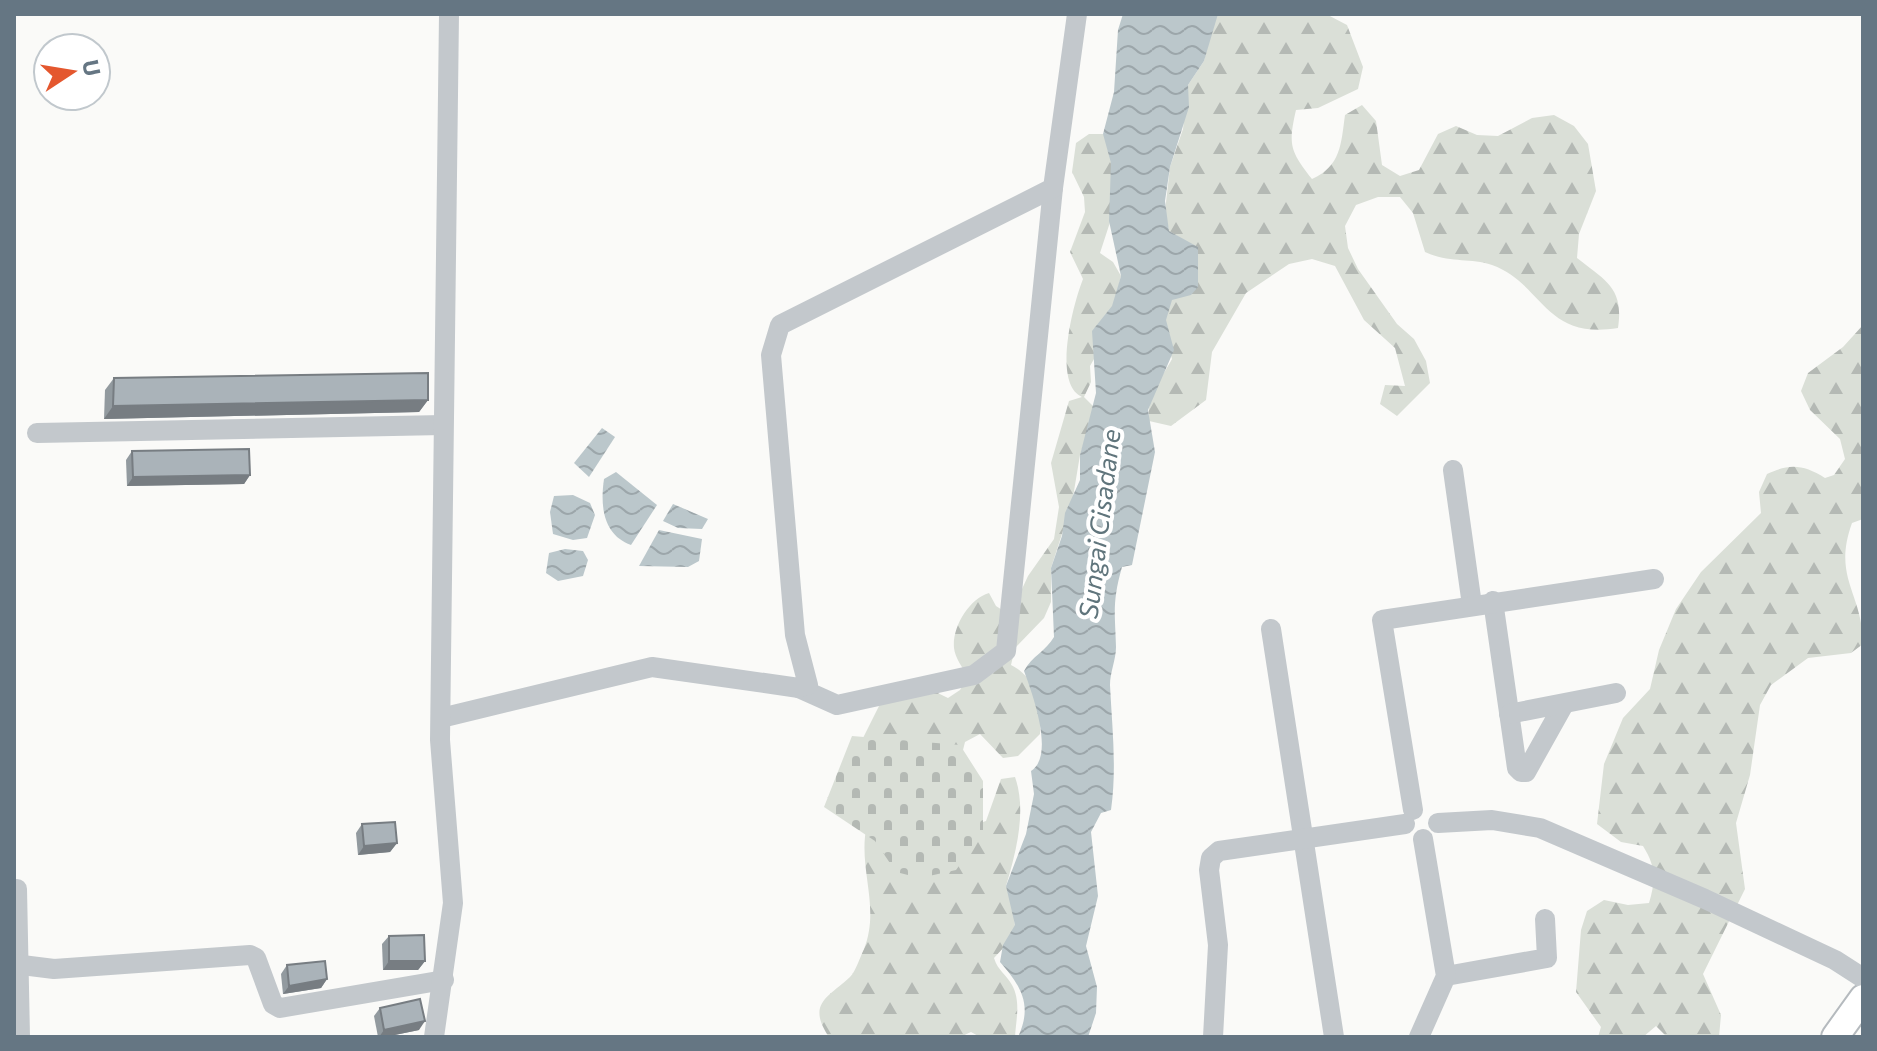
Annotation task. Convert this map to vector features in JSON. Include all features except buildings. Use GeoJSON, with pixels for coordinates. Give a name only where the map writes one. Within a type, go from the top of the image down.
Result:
{"type":"FeatureCollection","features":[{"type":"Feature","properties":{"kind":"main road"},"geometry":{"type":"LineString","coordinates":[[1835,1037],[1863,998]]}},
{"type":"Feature","properties":{"kind":"street"},"geometry":{"type":"LineString","coordinates":[[434,1037],[453,903],[441,718],[449,14]]}},
{"type":"Feature","properties":{"kind":"street"},"geometry":{"type":"LineString","coordinates":[[441,718],[652,667],[799,688],[837,705],[974,675],[1006,651],[1053,188],[1077,14]]}},
{"type":"Feature","properties":{"kind":"street"},"geometry":{"type":"LineString","coordinates":[[799,688],[808,683],[795,635],[771,355],[780,325],[1053,188]]}},
{"type":"Feature","properties":{"kind":"street"},"geometry":{"type":"LineString","coordinates":[[37,433],[443,425]]}},
{"type":"Feature","properties":{"kind":"street"},"geometry":{"type":"LineString","coordinates":[[1453,470],[1472,605]]}},
{"type":"Feature","properties":{"kind":"street"},"geometry":{"type":"LineString","coordinates":[[1438,823],[1430,837],[1412,836],[1382,620],[1654,579]]}},
{"type":"Feature","properties":{"kind":"street"},"geometry":{"type":"LineString","coordinates":[[1493,601],[1517,768],[1526,772],[1564,704]]}},
{"type":"Feature","properties":{"kind":"street"},"geometry":{"type":"LineString","coordinates":[[1271,629],[1334,1037]]}},
{"type":"Feature","properties":{"kind":"street"},"geometry":{"type":"LineString","coordinates":[[1509,714],[1616,693]]}},
{"type":"Feature","properties":{"kind":"street"},"geometry":{"type":"LineString","coordinates":[[1213,1037],[1218,945],[1209,870],[1211,858],[1219,851],[1303,838],[1409,817],[1429,810],[1438,823]]}},
{"type":"Feature","properties":{"kind":"street"},"geometry":{"type":"LineString","coordinates":[[1438,823],[1492,820],[1540,828],[1729,910],[1835,960],[1863,978]]}},
{"type":"Feature","properties":{"kind":"street"},"geometry":{"type":"LineString","coordinates":[[1419,1037],[1446,976],[1423,839]]}},
{"type":"Feature","properties":{"kind":"street"},"geometry":{"type":"LineString","coordinates":[[17,889],[16,964],[20,1037]]}},
{"type":"Feature","properties":{"kind":"street"},"geometry":{"type":"LineString","coordinates":[[1446,976],[1547,958],[1545,919]]}},
{"type":"Feature","properties":{"kind":"street"},"geometry":{"type":"LineString","coordinates":[[16,964],[54,969],[250,955],[256,958],[273,1004],[280,1008],[444,980]]}},
{"type":"Feature","properties":{"kind":"green space"},"geometry":{"type":"Polygon","coordinates":[[[1214,14],[1326,14],[1347,25],[1363,67],[1358,89],[1318,108],[1296,110],[1293,147],[1312,179],[1322,174],[1334,161],[1345,115],[1362,105],[1376,121],[1382,165],[1400,176],[1419,170],[1438,134],[1456,126],[1477,135],[1498,136],[1532,118],[1554,115],[1574,126],[1588,144],[1596,191],[1579,234],[1577,258],[1611,287],[1618,303],[1618,328],[1574,326],[1546,308],[1509,273],[1484,263],[1443,258],[1425,252],[1413,213],[1400,197],[1378,197],[1356,205],[1345,226],[1348,248],[1358,269],[1397,324],[1414,339],[1426,361],[1430,383],[1397,416],[1380,404],[1385,385],[1405,386],[1395,348],[1364,320],[1335,266],[1312,259],[1289,264],[1246,293],[1212,352],[1206,400],[1171,426],[1149,421],[1152,397],[1172,359],[1163,328],[1179,237],[1169,231],[1165,211],[1170,167],[1183,129],[1188,85],[1204,61],[1214,14]]]}},
{"type":"Feature","properties":{"kind":"green space"},"geometry":{"type":"Polygon","coordinates":[[[1089,134],[1103,134],[1114,145],[1115,207],[1100,253],[1113,262],[1121,276],[1106,338],[1090,366],[1091,382],[1084,397],[1095,408],[1080,455],[1072,503],[1051,568],[1051,602],[1044,618],[1015,648],[1011,665],[1027,677],[1036,694],[1040,734],[1018,756],[1003,758],[980,734],[965,742],[961,758],[971,826],[986,821],[1001,779],[1015,777],[1018,790],[1019,832],[1006,886],[1012,901],[1016,934],[994,958],[1015,991],[1015,1037],[980,1037],[971,1032],[960,1037],[829,1037],[822,1025],[820,1008],[856,968],[869,933],[870,902],[865,856],[867,825],[861,742],[882,700],[919,684],[948,698],[960,690],[968,677],[956,655],[954,640],[963,615],[975,601],[989,593],[996,606],[1010,615],[1028,576],[1054,539],[1059,507],[1051,463],[1069,401],[1082,397],[1073,389],[1066,361],[1070,324],[1083,279],[1070,252],[1085,212],[1084,197],[1072,172],[1076,143],[1089,134]]]}},
{"type":"Feature","properties":{"kind":"green space"},"geometry":{"type":"Polygon","coordinates":[[[1863,325],[1863,519],[1852,523],[1845,558],[1862,626],[1863,644],[1851,653],[1808,658],[1771,685],[1760,705],[1750,775],[1736,823],[1745,889],[1703,974],[1721,1015],[1719,1037],[1667,1037],[1656,1026],[1643,1037],[1598,1037],[1601,1027],[1576,992],[1581,930],[1587,911],[1604,900],[1628,905],[1649,903],[1654,880],[1643,846],[1621,842],[1597,824],[1604,764],[1623,718],[1650,689],[1659,650],[1676,609],[1701,572],[1761,513],[1759,492],[1767,474],[1797,467],[1825,478],[1834,475],[1845,459],[1840,439],[1810,410],[1801,391],[1808,373],[1843,347],[1863,325]]]}},
{"type":"Feature","properties":{"kind":"green space"},"geometry":{"type":"Polygon","coordinates":[[[852,736],[960,745],[983,781],[983,833],[956,870],[920,878],[896,872],[875,841],[824,807],[852,736]]]}},
{"type":"Feature","properties":{"kind":"water","name":"Sungai Cisadane"},"geometry":{"type":"Polygon","coordinates":[[[1123,14],[1218,14],[1204,61],[1188,85],[1189,107],[1170,167],[1165,201],[1169,231],[1198,247],[1198,287],[1191,295],[1172,300],[1166,320],[1174,350],[1148,410],[1155,452],[1132,565],[1122,567],[1117,589],[1116,652],[1110,685],[1113,794],[1111,810],[1101,813],[1091,832],[1098,896],[1086,946],[1097,987],[1096,1013],[1088,1037],[1018,1037],[1024,1015],[1022,996],[1014,979],[1000,962],[1003,945],[1015,925],[1006,886],[1026,834],[1034,794],[1031,771],[1038,763],[1041,752],[1040,724],[1024,671],[1054,637],[1051,568],[1062,536],[1065,513],[1080,480],[1080,455],[1096,393],[1092,331],[1112,306],[1121,276],[1109,221],[1111,163],[1103,134],[1114,92],[1118,30],[1123,14]]]}},
{"type":"Feature","properties":{"kind":"water"},"geometry":{"type":"Polygon","coordinates":[[[602,428],[615,437],[589,477],[574,463],[602,428]]]}},
{"type":"Feature","properties":{"kind":"water"},"geometry":{"type":"Polygon","coordinates":[[[616,472],[657,505],[631,545],[614,534],[603,509],[604,479],[616,472]]]}},
{"type":"Feature","properties":{"kind":"water"},"geometry":{"type":"Polygon","coordinates":[[[573,495],[590,503],[595,515],[587,538],[573,540],[553,534],[550,512],[554,496],[573,495]]]}},
{"type":"Feature","properties":{"kind":"water"},"geometry":{"type":"Polygon","coordinates":[[[673,504],[708,519],[702,529],[678,528],[663,521],[673,504]]]}},
{"type":"Feature","properties":{"kind":"water"},"geometry":{"type":"Polygon","coordinates":[[[659,530],[702,539],[699,561],[688,567],[639,566],[659,530]]]}},
{"type":"Feature","properties":{"kind":"water"},"geometry":{"type":"Polygon","coordinates":[[[565,549],[583,551],[588,560],[583,576],[558,581],[546,573],[549,553],[565,549]]]}}]}
